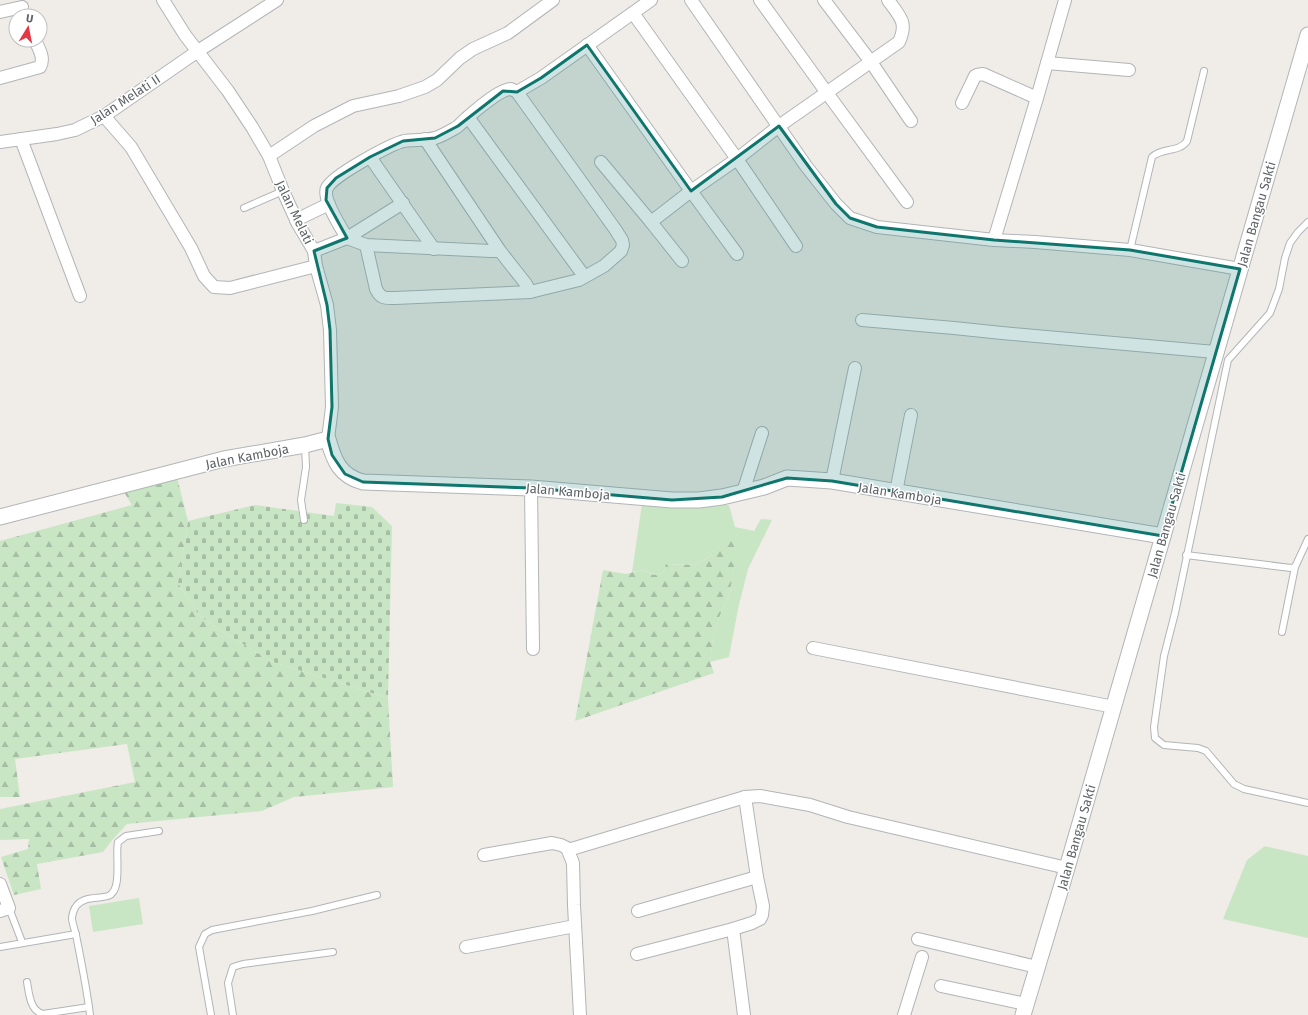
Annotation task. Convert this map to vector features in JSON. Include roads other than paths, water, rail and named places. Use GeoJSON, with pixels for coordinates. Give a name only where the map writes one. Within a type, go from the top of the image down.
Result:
{"type":"FeatureCollection","features":[{"type":"Feature","properties":{"kind":"street","name":"Jalan Melati"},"geometry":{"type":"LineString","coordinates":[[163,0],[185,35],[228,91],[252,127],[269,156],[296,220],[314,251],[316,266],[328,305],[330,330],[332,407],[328,439]]}},
{"type":"Feature","properties":{"kind":"street","name":"Jalan Melati II"},"geometry":{"type":"LineString","coordinates":[[0,142],[75,130],[104,116],[198,51],[277,0]]}},
{"type":"Feature","properties":{"kind":"street"},"geometry":{"type":"LineString","coordinates":[[269,156],[314,126],[353,106],[399,96],[425,87],[437,80],[460,58],[473,49],[508,33],[553,0]]}},
{"type":"Feature","properties":{"kind":"street"},"geometry":{"type":"LineString","coordinates":[[517,92],[541,78],[651,0]]}},
{"type":"Feature","properties":{"kind":"street"},"geometry":{"type":"LineString","coordinates":[[691,0],[806,166],[836,204],[850,218],[877,227],[994,240],[1130,250],[1240,269]]}},
{"type":"Feature","properties":{"kind":"street"},"geometry":{"type":"LineString","coordinates":[[760,0],[907,202]]}},
{"type":"Feature","properties":{"kind":"street"},"geometry":{"type":"LineString","coordinates":[[824,0],[871,62],[911,121]]}},
{"type":"Feature","properties":{"kind":"street"},"geometry":{"type":"LineString","coordinates":[[652,222],[691,191],[737,159],[779,126],[899,42],[904,32],[903,21],[888,0]]}},
{"type":"Feature","properties":{"kind":"street"},"geometry":{"type":"LineString","coordinates":[[994,240],[1065,0]]}},
{"type":"Feature","properties":{"kind":"street"},"geometry":{"type":"LineString","coordinates":[[633,13],[737,159],[796,246]]}},
{"type":"Feature","properties":{"kind":"street","name":"Jalan Bangau Sakti"},"geometry":{"type":"LineString","coordinates":[[1024,1010],[1114,707],[1308,35]]}},
{"type":"Feature","properties":{"kind":"street"},"geometry":{"type":"LineString","coordinates":[[587,45],[737,254]]}},
{"type":"Feature","properties":{"kind":"street"},"geometry":{"type":"LineString","coordinates":[[0,78],[40,67],[42,63],[42,56],[38,48]]}},
{"type":"Feature","properties":{"kind":"street"},"geometry":{"type":"LineString","coordinates":[[1047,63],[1129,70]]}},
{"type":"Feature","properties":{"kind":"street"},"geometry":{"type":"LineString","coordinates":[[962,103],[974,76],[980,74],[1037,98]]}},
{"type":"Feature","properties":{"kind":"street"},"geometry":{"type":"LineString","coordinates":[[366,245],[376,289],[379,294],[384,297],[395,298],[530,292],[579,280],[604,266],[621,251],[623,245],[622,240],[517,92],[511,89],[504,91],[458,126],[434,138],[403,142],[370,157],[330,182],[325,191],[326,200],[347,238],[366,245],[500,251]]}},
{"type":"Feature","properties":{"kind":"street"},"geometry":{"type":"LineString","coordinates":[[104,116],[132,147],[191,248],[204,276],[214,287],[230,288],[316,266]]}},
{"type":"Feature","properties":{"kind":"street"},"geometry":{"type":"LineString","coordinates":[[468,117],[584,276]]}},
{"type":"Feature","properties":{"kind":"street"},"geometry":{"type":"LineString","coordinates":[[21,139],[80,296]]}},
{"type":"Feature","properties":{"kind":"street"},"geometry":{"type":"LineString","coordinates":[[425,139],[500,251],[526,284],[530,292]]}},
{"type":"Feature","properties":{"kind":"street"},"geometry":{"type":"LineString","coordinates":[[370,157],[434,249]]}},
{"type":"Feature","properties":{"kind":"street"},"geometry":{"type":"LineString","coordinates":[[601,162],[652,222],[682,261]]}},
{"type":"Feature","properties":{"kind":"street"},"geometry":{"type":"LineString","coordinates":[[314,251],[347,238],[403,203]]}},
{"type":"Feature","properties":{"kind":"street"},"geometry":{"type":"LineString","coordinates":[[296,220],[329,204]]}},
{"type":"Feature","properties":{"kind":"street"},"geometry":{"type":"LineString","coordinates":[[862,320],[1216,352]]}},
{"type":"Feature","properties":{"kind":"street"},"geometry":{"type":"LineString","coordinates":[[832,481],[855,368]]}},
{"type":"Feature","properties":{"kind":"street"},"geometry":{"type":"LineString","coordinates":[[896,492],[911,415]]}},
{"type":"Feature","properties":{"kind":"street"},"geometry":{"type":"LineString","coordinates":[[743,492],[762,433]]}},
{"type":"Feature","properties":{"kind":"street","name":"Jalan Kamboja"},"geometry":{"type":"LineString","coordinates":[[0,517],[224,459],[306,445],[328,439],[332,455],[345,474],[353,480],[363,482],[531,488],[672,500],[699,500],[764,487],[788,478],[832,481],[1163,536]]}},
{"type":"Feature","properties":{"kind":"street"},"geometry":{"type":"LineString","coordinates":[[531,488],[533,649]]}},
{"type":"Feature","properties":{"kind":"street"},"geometry":{"type":"LineString","coordinates":[[813,648],[1114,707]]}},
{"type":"Feature","properties":{"kind":"street"},"geometry":{"type":"LineString","coordinates":[[568,850],[745,797],[760,796],[810,805],[848,818],[1067,868]]}},
{"type":"Feature","properties":{"kind":"street"},"geometry":{"type":"LineString","coordinates":[[637,954],[733,929],[760,919],[763,906],[745,797]]}},
{"type":"Feature","properties":{"kind":"street"},"geometry":{"type":"LineString","coordinates":[[484,855],[552,843],[567,848],[573,863],[580,1015]]}},
{"type":"Feature","properties":{"kind":"street"},"geometry":{"type":"LineString","coordinates":[[638,911],[757,877]]}},
{"type":"Feature","properties":{"kind":"street"},"geometry":{"type":"LineString","coordinates":[[0,884],[5,910]]}},
{"type":"Feature","properties":{"kind":"street"},"geometry":{"type":"LineString","coordinates":[[466,947],[575,926]]}},
{"type":"Feature","properties":{"kind":"street"},"geometry":{"type":"LineString","coordinates":[[733,929],[744,1015]]}},
{"type":"Feature","properties":{"kind":"street"},"geometry":{"type":"LineString","coordinates":[[918,939],[1037,967]]}},
{"type":"Feature","properties":{"kind":"street"},"geometry":{"type":"LineString","coordinates":[[904,1015],[922,956]]}},
{"type":"Feature","properties":{"kind":"street"},"geometry":{"type":"LineString","coordinates":[[941,986],[1024,1010]]}},
{"type":"Feature","properties":{"kind":"lane"},"geometry":{"type":"LineString","coordinates":[[1130,250],[1152,157],[1161,151],[1181,148],[1187,142],[1204,71]]}},
{"type":"Feature","properties":{"kind":"lane"},"geometry":{"type":"LineString","coordinates":[[244,208],[283,191]]}},
{"type":"Feature","properties":{"kind":"lane"},"geometry":{"type":"LineString","coordinates":[[1308,222],[1290,243],[1285,258],[1279,289],[1270,313],[1228,360],[1164,656],[1154,727],[1155,738],[1164,745],[1198,748],[1206,751],[1234,784],[1244,788],[1308,804]]}},
{"type":"Feature","properties":{"kind":"lane"},"geometry":{"type":"LineString","coordinates":[[304,520],[301,500],[306,467],[306,445]]}},
{"type":"Feature","properties":{"kind":"lane"},"geometry":{"type":"LineString","coordinates":[[1282,632],[1295,567],[1308,539]]}},
{"type":"Feature","properties":{"kind":"lane"},"geometry":{"type":"LineString","coordinates":[[1186,555],[1291,568],[1295,567]]}},
{"type":"Feature","properties":{"kind":"lane"},"geometry":{"type":"LineString","coordinates":[[90,1015],[72,919],[76,905],[86,899],[110,896],[117,887],[118,842],[126,836],[159,831]]}},
{"type":"Feature","properties":{"kind":"lane"},"geometry":{"type":"LineString","coordinates":[[211,1015],[199,948],[205,934],[212,930],[312,911],[377,895]]}},
{"type":"Feature","properties":{"kind":"lane"},"geometry":{"type":"LineString","coordinates":[[5,910],[22,942]]}},
{"type":"Feature","properties":{"kind":"lane"},"geometry":{"type":"LineString","coordinates":[[0,947],[22,942],[76,934]]}},
{"type":"Feature","properties":{"kind":"lane"},"geometry":{"type":"LineString","coordinates":[[233,1015],[228,983],[233,967],[243,964],[333,952]]}},
{"type":"Feature","properties":{"kind":"lane"},"geometry":{"type":"LineString","coordinates":[[27,982],[33,1006],[38,1013],[42,1014],[89,1007]]}}]}
